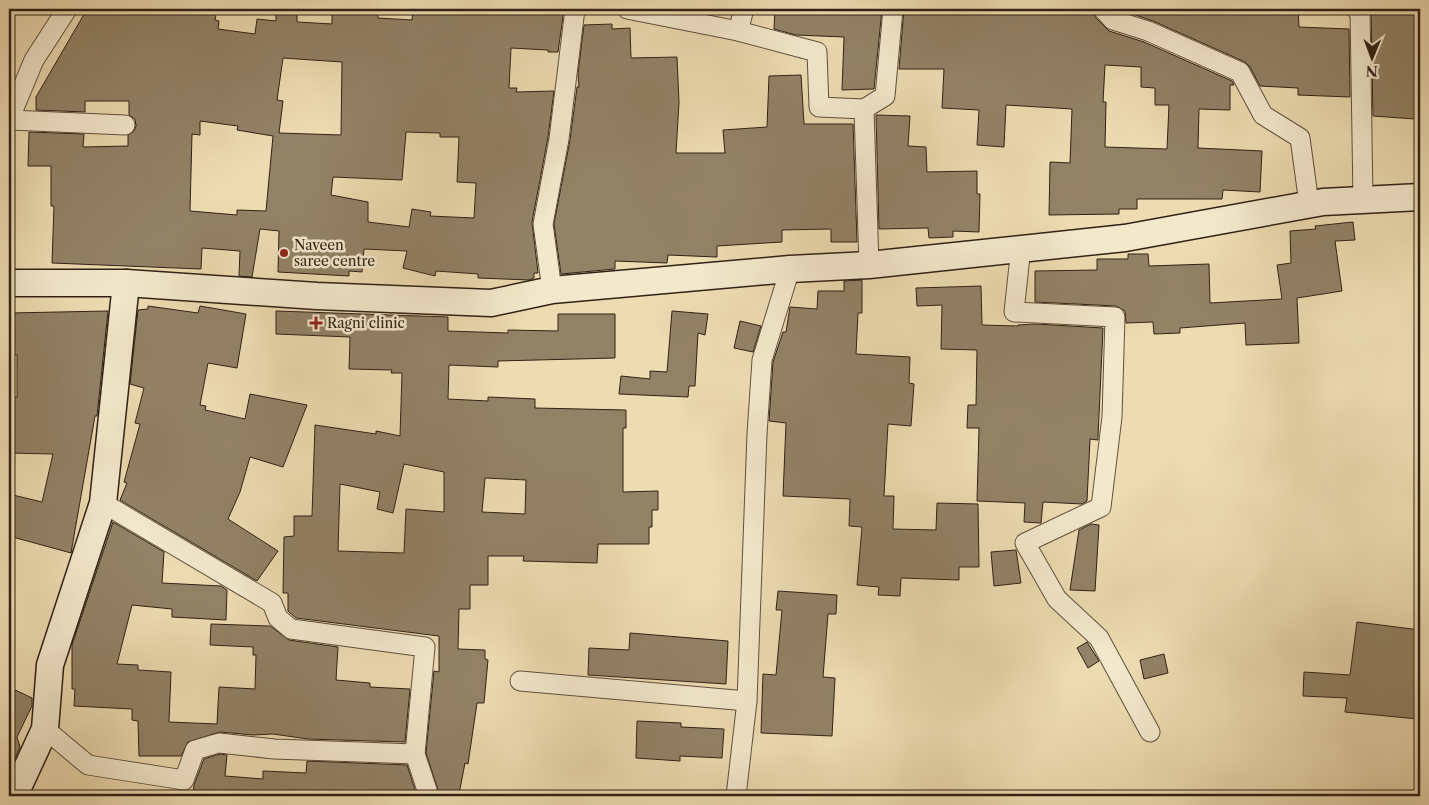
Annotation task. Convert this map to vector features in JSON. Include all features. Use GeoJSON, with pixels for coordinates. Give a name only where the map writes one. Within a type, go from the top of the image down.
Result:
{"type":"FeatureCollection","features":[{"type":"Feature","properties":{"kind":"main road"},"geometry":{"type":"LineString","coordinates":[[9,283],[126,283],[316,296],[491,303],[552,290],[790,268],[869,265],[1021,247],[1125,238],[1309,204],[1420,196]]}},
{"type":"Feature","properties":{"kind":"main road"},"geometry":{"type":"LineString","coordinates":[[14,796],[45,729],[50,665],[103,503],[126,283]]}},
{"type":"Feature","properties":{"kind":"street"},"geometry":{"type":"LineString","coordinates":[[67,9],[34,60],[9,120],[125,125]]}},
{"type":"Feature","properties":{"kind":"street"},"geometry":{"type":"LineString","coordinates":[[552,290],[543,224],[559,139],[576,9]]}},
{"type":"Feature","properties":{"kind":"street"},"geometry":{"type":"LineString","coordinates":[[628,9],[738,31],[817,52],[819,107],[864,109],[885,96],[893,9]]}},
{"type":"Feature","properties":{"kind":"street"},"geometry":{"type":"LineString","coordinates":[[738,31],[744,9]]}},
{"type":"Feature","properties":{"kind":"street"},"geometry":{"type":"LineString","coordinates":[[1103,9],[1113,20],[1148,31],[1240,72],[1263,115],[1300,138],[1309,204]]}},
{"type":"Feature","properties":{"kind":"street"},"geometry":{"type":"LineString","coordinates":[[1356,9],[1360,10],[1363,200]]}},
{"type":"Feature","properties":{"kind":"street"},"geometry":{"type":"LineString","coordinates":[[864,109],[869,265]]}},
{"type":"Feature","properties":{"kind":"street"},"geometry":{"type":"LineString","coordinates":[[1021,247],[1014,312],[1114,317],[1112,418],[1101,507],[1025,543],[1057,599],[1099,638],[1150,732]]}},
{"type":"Feature","properties":{"kind":"street"},"geometry":{"type":"LineString","coordinates":[[736,796],[747,702],[757,434],[762,360],[790,268]]}},
{"type":"Feature","properties":{"kind":"street"},"geometry":{"type":"LineString","coordinates":[[103,503],[272,604],[278,618],[291,629],[425,647],[415,754],[428,796]]}},
{"type":"Feature","properties":{"kind":"street"},"geometry":{"type":"LineString","coordinates":[[520,681],[747,702]]}},
{"type":"Feature","properties":{"kind":"street"},"geometry":{"type":"LineString","coordinates":[[45,729],[88,765],[184,780],[195,750],[219,743],[274,749],[415,754]]}},
{"type":"Feature","properties":{"kind":"building"},"geometry":{"type":"Polygon","coordinates":[[[87,9],[217,9],[215,20],[219,21],[218,29],[255,34],[257,19],[276,21],[276,9],[297,9],[297,22],[332,24],[332,9],[378,9],[378,18],[412,20],[413,9],[461,12],[461,9],[564,9],[558,52],[511,48],[509,88],[517,88],[516,92],[554,91],[548,137],[532,222],[538,273],[534,273],[534,278],[529,280],[478,278],[478,274],[436,271],[435,276],[403,268],[407,251],[364,249],[362,272],[349,271],[349,276],[278,272],[279,231],[260,229],[252,277],[239,276],[240,251],[202,248],[201,269],[52,263],[54,206],[51,206],[51,166],[28,166],[29,132],[84,134],[83,147],[128,146],[128,135],[134,131],[136,126],[135,119],[129,115],[129,101],[85,101],[85,112],[36,110],[36,97],[87,9]],[[283,58],[277,100],[283,101],[279,133],[341,135],[342,62],[283,58]],[[200,121],[200,135],[192,134],[190,211],[237,215],[237,210],[266,211],[273,136],[237,130],[238,126],[200,121]],[[406,132],[402,180],[333,177],[331,195],[368,202],[368,222],[409,227],[412,209],[431,212],[430,216],[474,218],[476,183],[457,182],[459,137],[440,137],[440,133],[406,132]]]}},
{"type":"Feature","properties":{"kind":"building"},"geometry":{"type":"Polygon","coordinates":[[[775,9],[882,9],[874,89],[842,90],[844,37],[796,35],[774,29],[775,9]]]}},
{"type":"Feature","properties":{"kind":"building"},"geometry":{"type":"Polygon","coordinates":[[[904,9],[1016,9],[1066,12],[1066,9],[1092,9],[1095,17],[1109,31],[1144,42],[1232,81],[1234,85],[1230,85],[1230,110],[1199,109],[1198,148],[1262,151],[1260,192],[1223,190],[1222,199],[1137,199],[1137,209],[1119,209],[1119,214],[1049,215],[1050,162],[1070,163],[1072,109],[1006,105],[1004,147],[977,145],[979,110],[942,108],[944,69],[899,69],[904,9]],[[1105,65],[1103,102],[1106,102],[1105,147],[1167,149],[1169,105],[1155,105],[1155,88],[1141,87],[1141,67],[1105,65]]]}},
{"type":"Feature","properties":{"kind":"building"},"geometry":{"type":"Polygon","coordinates":[[[1118,9],[1298,9],[1299,27],[1349,29],[1350,97],[1298,95],[1298,88],[1260,86],[1250,67],[1245,62],[1153,21],[1118,9]]]}},
{"type":"Feature","properties":{"kind":"building"},"geometry":{"type":"Polygon","coordinates":[[[1371,10],[1420,13],[1420,93],[1417,92],[1415,119],[1373,116],[1371,10]]]}},
{"type":"Feature","properties":{"kind":"building"},"geometry":{"type":"Polygon","coordinates":[[[612,24],[612,29],[630,28],[631,58],[677,57],[679,102],[676,153],[725,153],[723,130],[767,127],[769,76],[801,75],[804,124],[853,124],[857,242],[831,242],[831,229],[782,230],[782,242],[717,246],[717,257],[668,255],[667,263],[615,261],[615,269],[561,274],[554,224],[570,140],[577,87],[579,87],[578,73],[584,25],[612,24]]]}},
{"type":"Feature","properties":{"kind":"building"},"geometry":{"type":"Polygon","coordinates":[[[876,115],[910,116],[908,146],[926,147],[927,172],[977,171],[977,194],[980,194],[979,232],[953,231],[953,237],[929,238],[928,228],[879,229],[876,115]]]}},
{"type":"Feature","properties":{"kind":"building"},"geometry":{"type":"Polygon","coordinates":[[[1353,222],[1355,240],[1335,241],[1342,291],[1297,298],[1299,343],[1246,345],[1245,323],[1180,328],[1180,333],[1154,334],[1153,322],[1126,323],[1125,311],[1116,306],[1035,302],[1035,271],[1097,270],[1097,259],[1128,259],[1128,254],[1148,254],[1149,266],[1209,264],[1210,303],[1282,299],[1277,265],[1291,263],[1290,231],[1316,229],[1315,226],[1353,222]]]}},
{"type":"Feature","properties":{"kind":"building"},"geometry":{"type":"Polygon","coordinates":[[[862,280],[862,313],[858,313],[856,354],[910,357],[909,383],[914,384],[911,426],[888,424],[884,496],[894,496],[893,529],[936,530],[937,503],[978,504],[979,567],[959,567],[959,580],[901,578],[900,596],[878,595],[879,587],[857,585],[862,527],[849,526],[850,499],[783,496],[786,423],[769,421],[773,362],[783,332],[786,332],[790,307],[817,309],[818,291],[844,291],[844,281],[862,280]]]}},
{"type":"Feature","properties":{"kind":"building"},"geometry":{"type":"Polygon","coordinates":[[[981,286],[982,325],[1018,326],[1036,324],[1103,328],[1098,440],[1090,439],[1087,501],[1082,504],[1043,502],[1041,523],[1024,522],[1025,503],[977,501],[979,428],[967,428],[968,405],[976,405],[977,350],[941,349],[942,305],[917,306],[916,288],[981,286]]]}},
{"type":"Feature","properties":{"kind":"building"},"geometry":{"type":"Polygon","coordinates":[[[148,306],[198,313],[200,306],[246,314],[237,368],[208,363],[200,405],[206,406],[205,410],[245,419],[250,394],[307,405],[283,467],[250,457],[240,492],[228,519],[278,551],[257,581],[120,500],[127,483],[124,482],[140,424],[135,423],[144,388],[130,384],[138,310],[148,309],[148,306]]]}},
{"type":"Feature","properties":{"kind":"building"},"geometry":{"type":"Polygon","coordinates":[[[108,311],[97,416],[95,416],[71,553],[9,536],[9,515],[13,495],[42,502],[53,454],[9,453],[9,397],[17,397],[17,355],[9,355],[9,313],[108,311]]]}},
{"type":"Feature","properties":{"kind":"building"},"geometry":{"type":"Polygon","coordinates":[[[276,311],[448,317],[448,331],[508,333],[508,330],[558,331],[558,314],[615,314],[615,358],[498,361],[498,367],[449,365],[448,399],[488,401],[488,397],[535,399],[535,408],[626,410],[626,428],[623,428],[623,492],[658,491],[658,510],[652,510],[649,544],[598,544],[597,563],[523,561],[524,556],[488,556],[488,585],[470,585],[470,609],[459,609],[458,649],[485,650],[485,659],[488,660],[484,703],[477,703],[468,764],[465,763],[459,794],[457,793],[456,796],[440,796],[426,753],[434,671],[439,672],[439,636],[296,618],[288,611],[288,593],[283,593],[284,537],[294,536],[294,516],[312,516],[315,425],[376,434],[376,431],[400,436],[402,373],[391,373],[392,370],[349,369],[350,337],[276,334],[276,311]],[[404,464],[393,513],[377,509],[380,492],[340,484],[338,551],[404,553],[406,509],[444,512],[444,472],[404,464]],[[485,478],[482,512],[525,514],[526,480],[485,478]]]}},
{"type":"Feature","properties":{"kind":"building"},"geometry":{"type":"Polygon","coordinates":[[[672,311],[708,314],[705,335],[698,333],[695,386],[689,386],[688,397],[619,394],[621,376],[650,379],[650,371],[667,372],[672,311]]]}},
{"type":"Feature","properties":{"kind":"building"},"geometry":{"type":"Polygon","coordinates":[[[740,321],[761,326],[753,352],[734,348],[740,321]]]}},
{"type":"Feature","properties":{"kind":"building"},"geometry":{"type":"Polygon","coordinates":[[[113,522],[164,552],[162,583],[221,586],[227,590],[226,620],[172,617],[172,609],[132,605],[117,664],[138,665],[138,670],[171,672],[169,722],[217,724],[219,687],[255,689],[256,655],[253,655],[253,647],[210,645],[211,624],[270,626],[289,640],[338,647],[336,680],[370,683],[370,687],[410,689],[405,742],[308,739],[273,734],[253,735],[220,732],[188,742],[181,756],[139,756],[138,721],[132,720],[132,709],[74,706],[75,689],[72,689],[72,645],[113,522]]]}},
{"type":"Feature","properties":{"kind":"building"},"geometry":{"type":"Polygon","coordinates":[[[1091,524],[1099,525],[1095,591],[1070,590],[1079,530],[1091,524]]]}},
{"type":"Feature","properties":{"kind":"building"},"geometry":{"type":"Polygon","coordinates":[[[1016,550],[1021,583],[994,586],[991,552],[1016,550]]]}},
{"type":"Feature","properties":{"kind":"building"},"geometry":{"type":"Polygon","coordinates":[[[778,591],[837,595],[836,614],[828,614],[823,677],[835,678],[832,736],[761,733],[763,674],[776,675],[782,610],[776,610],[778,591]]]}},
{"type":"Feature","properties":{"kind":"building"},"geometry":{"type":"Polygon","coordinates":[[[1357,622],[1420,630],[1420,701],[1418,719],[1345,712],[1347,698],[1303,696],[1304,672],[1350,675],[1357,622]]]}},
{"type":"Feature","properties":{"kind":"building"},"geometry":{"type":"Polygon","coordinates":[[[630,633],[728,641],[726,684],[588,675],[589,648],[629,650],[630,633]]]}},
{"type":"Feature","properties":{"kind":"building"},"geometry":{"type":"Polygon","coordinates":[[[1087,642],[1099,661],[1088,668],[1077,648],[1087,642]]]}},
{"type":"Feature","properties":{"kind":"building"},"geometry":{"type":"Polygon","coordinates":[[[1164,654],[1168,673],[1144,679],[1140,660],[1164,654]]]}},
{"type":"Feature","properties":{"kind":"building"},"geometry":{"type":"Polygon","coordinates":[[[9,687],[32,698],[32,706],[17,737],[20,747],[9,772],[9,687]]]}},
{"type":"Feature","properties":{"kind":"building"},"geometry":{"type":"Polygon","coordinates":[[[637,721],[681,723],[681,727],[724,729],[722,758],[680,756],[680,761],[636,758],[637,721]]]}},
{"type":"Feature","properties":{"kind":"building"},"geometry":{"type":"Polygon","coordinates":[[[220,754],[227,755],[225,776],[263,779],[263,771],[306,773],[307,761],[407,765],[417,796],[193,796],[194,785],[204,759],[220,754]]]}},
{"type":"Feature","properties":{"kind":"place","name":"Naveen saree centre"},"geometry":{"type":"Point","coordinates":[284,253]}},
{"type":"Feature","properties":{"kind":"place","name":"Ragni clinic"},"geometry":{"type":"Point","coordinates":[316,323]}}]}
